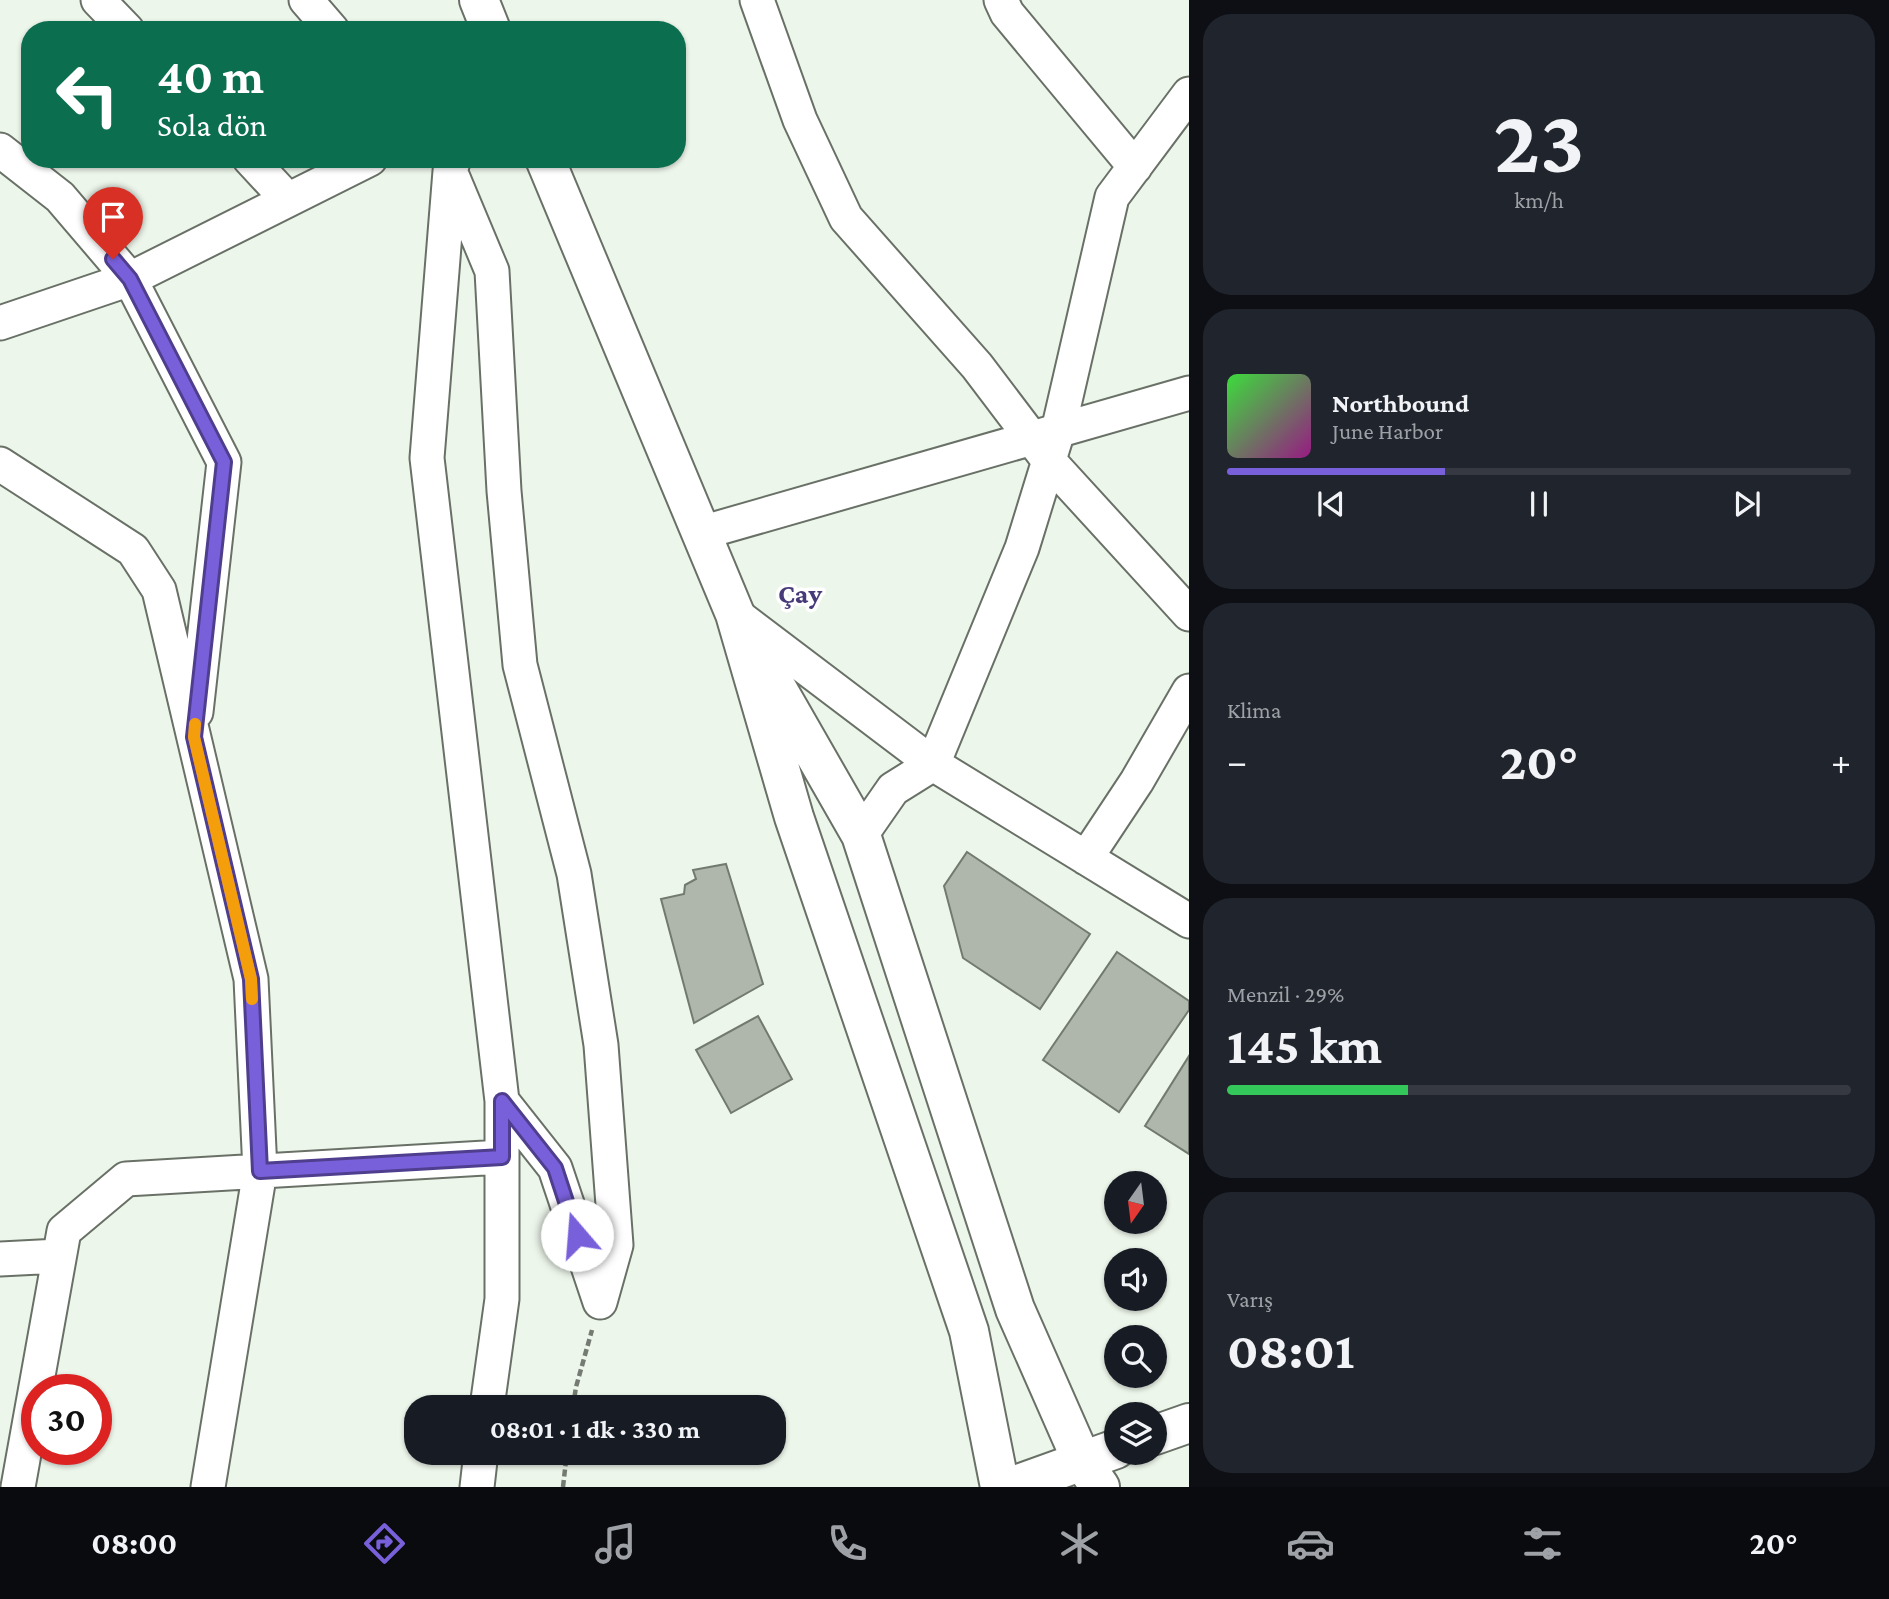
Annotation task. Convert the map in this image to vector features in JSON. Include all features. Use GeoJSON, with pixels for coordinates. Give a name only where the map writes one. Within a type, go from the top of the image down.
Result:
{"type":"FeatureCollection","features":[{"type":"Feature","properties":{"kind":"main road"},"geometry":{"type":"LineString","coordinates":[[479,0],[487,21]]}},
{"type":"Feature","properties":{"kind":"main road"},"geometry":{"type":"LineString","coordinates":[[549,168],[735,614],[794,817],[969,1331],[1000,1487]]}},
{"type":"Feature","properties":{"kind":"main road"},"geometry":{"type":"LineString","coordinates":[[735,614],[861,835],[1015,1309],[1100,1466],[1010,1487]]}},
{"type":"Feature","properties":{"kind":"main road"},"geometry":{"type":"LineString","coordinates":[[1167,1431],[1189,1423]]}},
{"type":"Feature","properties":{"kind":"street"},"geometry":{"type":"LineString","coordinates":[[98,0],[118,21]]}},
{"type":"Feature","properties":{"kind":"street"},"geometry":{"type":"LineString","coordinates":[[306,0],[324,21]]}},
{"type":"Feature","properties":{"kind":"street"},"geometry":{"type":"LineString","coordinates":[[757,0],[800,120],[846,218],[1046,444],[1189,614]]}},
{"type":"Feature","properties":{"kind":"street"},"geometry":{"type":"LineString","coordinates":[[1001,0],[1007,13],[1135,167]]}},
{"type":"Feature","properties":{"kind":"street"},"geometry":{"type":"LineString","coordinates":[[861,835],[892,789],[933,764],[1022,548],[1046,444],[1112,197],[1189,94]]}},
{"type":"Feature","properties":{"kind":"street"},"geometry":{"type":"LineString","coordinates":[[0,150],[21,166]]}},
{"type":"Feature","properties":{"kind":"street"},"geometry":{"type":"LineString","coordinates":[[23,168],[61,197],[130,279],[224,462],[194,737]]}},
{"type":"Feature","properties":{"kind":"street"},"geometry":{"type":"LineString","coordinates":[[258,168],[288,200]]}},
{"type":"Feature","properties":{"kind":"street"},"geometry":{"type":"LineString","coordinates":[[0,323],[130,279],[352,168]]}},
{"type":"Feature","properties":{"kind":"street"},"geometry":{"type":"LineString","coordinates":[[452,168],[427,458],[502,1101],[502,1298],[489,1395]]}},
{"type":"Feature","properties":{"kind":"street"},"geometry":{"type":"LineString","coordinates":[[453,168],[492,271],[504,491],[520,664],[574,874],[601,1045],[616,1245],[600,1303]]}},
{"type":"Feature","properties":{"kind":"street"},"geometry":{"type":"LineString","coordinates":[[701,533],[1046,444],[1189,393]]}},
{"type":"Feature","properties":{"kind":"street"},"geometry":{"type":"LineString","coordinates":[[0,464],[133,550],[159,590],[251,979],[260,1171],[208,1487]]}},
{"type":"Feature","properties":{"kind":"street"},"geometry":{"type":"LineString","coordinates":[[735,614],[933,764],[1189,921]]}},
{"type":"Feature","properties":{"kind":"street"},"geometry":{"type":"LineString","coordinates":[[1086,858],[1137,781],[1189,691]]}},
{"type":"Feature","properties":{"kind":"street"},"geometry":{"type":"LineString","coordinates":[[502,1101],[555,1168],[600,1303]]}},
{"type":"Feature","properties":{"kind":"street"},"geometry":{"type":"LineString","coordinates":[[18,1487],[64,1231],[126,1179],[502,1157]]}},
{"type":"Feature","properties":{"kind":"street"},"geometry":{"type":"LineString","coordinates":[[0,1259],[59,1256]]}},
{"type":"Feature","properties":{"kind":"street"},"geometry":{"type":"LineString","coordinates":[[477,1487],[480,1465]]}},
{"type":"Feature","properties":{"kind":"path"},"geometry":{"type":"LineString","coordinates":[[575,1395],[600,1303]]}},
{"type":"Feature","properties":{"kind":"path"},"geometry":{"type":"LineString","coordinates":[[563,1487],[566,1465]]}},
{"type":"Feature","properties":{"kind":"building"},"geometry":{"type":"Polygon","coordinates":[[[967,852],[1090,934],[1040,1009],[963,958],[944,886],[967,852]]]}},
{"type":"Feature","properties":{"kind":"building"},"geometry":{"type":"Polygon","coordinates":[[[726,864],[763,984],[694,1023],[661,899],[684,894],[685,885],[696,879],[693,870],[726,864]]]}},
{"type":"Feature","properties":{"kind":"building"},"geometry":{"type":"Polygon","coordinates":[[[1117,952],[1189,1001],[1189,1010],[1119,1112],[1043,1060],[1117,952]]]}},
{"type":"Feature","properties":{"kind":"building"},"geometry":{"type":"Polygon","coordinates":[[[758,1016],[792,1079],[731,1113],[696,1050],[758,1016]]]}},
{"type":"Feature","properties":{"kind":"building"},"geometry":{"type":"Polygon","coordinates":[[[1189,1056],[1189,1154],[1145,1126],[1189,1056]]]}},
{"type":"Feature","properties":{"kind":"slow traffic"},"geometry":{"type":"LineString","coordinates":[[195,724],[194,737],[251,979],[252,999]]}},
{"type":"Feature","properties":{"kind":"district","name":"Çay"},"geometry":{"type":"Point","coordinates":[800,593]}},
{"type":"Feature","properties":{"kind":"route"},"geometry":{"type":"LineString","coordinates":[[113,259],[130,279],[224,462],[194,737],[251,979],[260,1171],[502,1157],[502,1101],[555,1168],[577,1235]]}}]}
